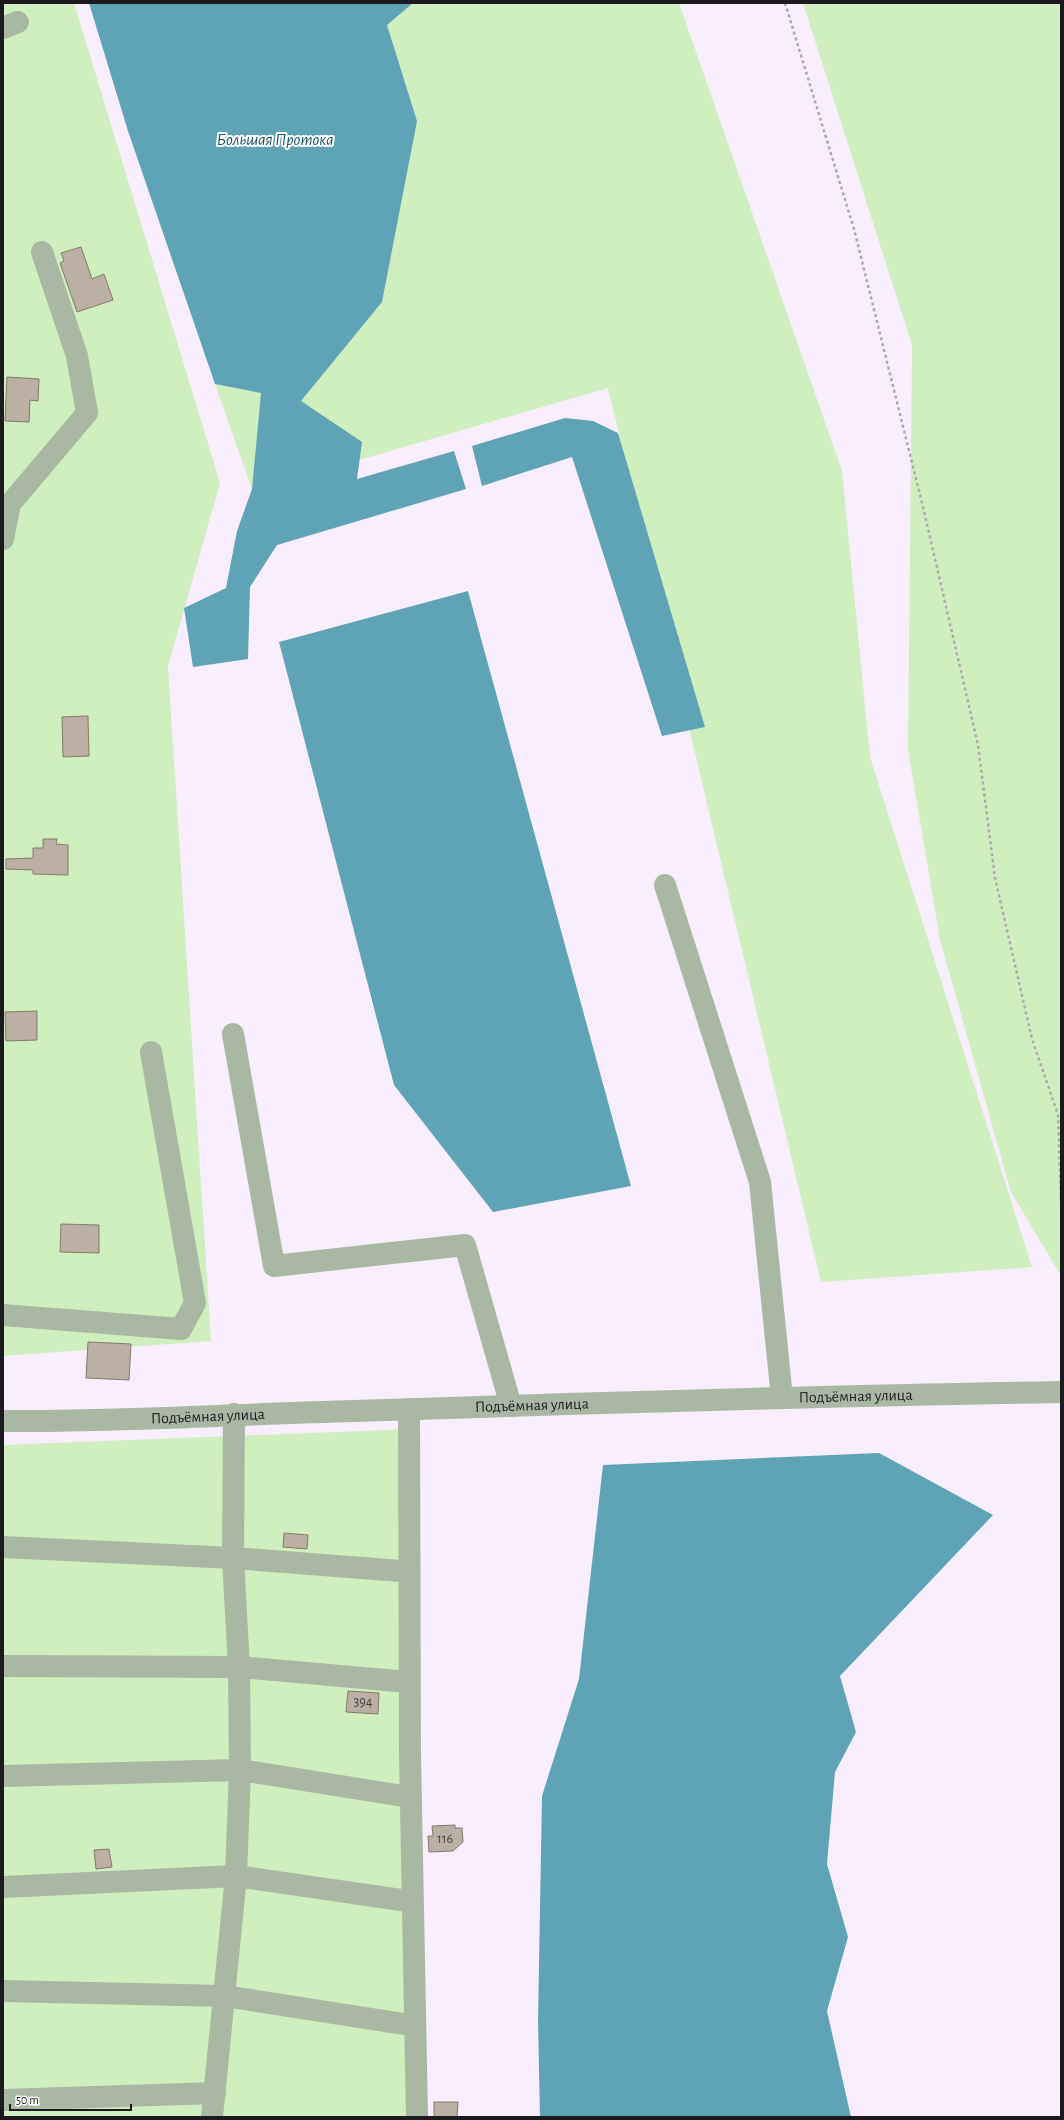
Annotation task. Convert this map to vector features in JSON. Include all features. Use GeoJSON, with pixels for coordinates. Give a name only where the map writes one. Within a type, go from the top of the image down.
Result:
{"type":"FeatureCollection","features":[{"type":"Feature","properties":{"kind":"street"},"geometry":{"type":"LineString","coordinates":[[3,538],[10,504],[87,413],[77,356],[42,252]]}},
{"type":"Feature","properties":{"kind":"street"},"geometry":{"type":"LineString","coordinates":[[665,885],[760,1182],[782,1398]]}},
{"type":"Feature","properties":{"kind":"street"},"geometry":{"type":"LineString","coordinates":[[233,1034],[274,1266],[464,1245],[511,1406]]}},
{"type":"Feature","properties":{"kind":"street"},"geometry":{"type":"LineString","coordinates":[[3,1315],[181,1329],[195,1304],[151,1052]]}},
{"type":"Feature","properties":{"kind":"street","name":"Подъёмная улица"},"geometry":{"type":"LineString","coordinates":[[3,1421],[65,1421],[234,1414],[782,1398],[1061,1392]]}},
{"type":"Feature","properties":{"kind":"street"},"geometry":{"type":"LineString","coordinates":[[409,1409],[410,1754],[417,2117]]}},
{"type":"Feature","properties":{"kind":"street"},"geometry":{"type":"LineString","coordinates":[[212,2117],[236,1876],[240,1770],[239,1667],[233,1558],[234,1414]]}},
{"type":"Feature","properties":{"kind":"street"},"geometry":{"type":"LineString","coordinates":[[3,1547],[233,1558],[401,1570]]}},
{"type":"Feature","properties":{"kind":"street"},"geometry":{"type":"LineString","coordinates":[[3,1666],[239,1667],[397,1681]]}},
{"type":"Feature","properties":{"kind":"street"},"geometry":{"type":"LineString","coordinates":[[3,1776],[240,1770],[403,1796]]}},
{"type":"Feature","properties":{"kind":"street"},"geometry":{"type":"LineString","coordinates":[[3,1887],[236,1876],[408,1901]]}},
{"type":"Feature","properties":{"kind":"street"},"geometry":{"type":"LineString","coordinates":[[3,1991],[225,1996],[404,2024]]}},
{"type":"Feature","properties":{"kind":"street"},"geometry":{"type":"LineString","coordinates":[[3,2100],[215,2093]]}},
{"type":"Feature","properties":{"kind":"path"},"geometry":{"type":"LineString","coordinates":[[785,3],[854,229],[923,507],[978,745],[995,878],[1032,1039],[1058,1115],[1061,1203]]}},
{"type":"Feature","properties":{"kind":"green space"},"geometry":{"type":"Polygon","coordinates":[[[3,3],[74,3],[220,483],[168,666],[211,1341],[3,1356],[3,3]]]}},
{"type":"Feature","properties":{"kind":"green space"},"geometry":{"type":"Polygon","coordinates":[[[413,3],[679,3],[842,471],[870,757],[1032,1267],[821,1282],[608,388],[373,456],[252,489],[215,384],[301,401],[417,121],[387,25],[413,3]]]}},
{"type":"Feature","properties":{"kind":"green space"},"geometry":{"type":"Polygon","coordinates":[[[803,3],[1061,3],[1061,1276],[1011,1192],[940,940],[908,750],[912,345],[803,3]]]}},
{"type":"Feature","properties":{"kind":"green space"},"geometry":{"type":"Polygon","coordinates":[[[411,1429],[418,2117],[3,2117],[3,1445],[411,1429]]]}},
{"type":"Feature","properties":{"kind":"water","name":"Большая Протока"},"geometry":{"type":"Polygon","coordinates":[[[89,3],[413,3],[387,25],[417,121],[382,302],[301,401],[362,442],[357,479],[454,451],[466,489],[277,545],[250,587],[248,659],[193,667],[184,608],[226,588],[237,531],[252,489],[261,393],[215,384],[128,131],[89,3]]]}},
{"type":"Feature","properties":{"kind":"water"},"geometry":{"type":"Polygon","coordinates":[[[565,418],[593,421],[618,433],[705,727],[662,736],[572,457],[482,486],[472,446],[565,418]]]}},
{"type":"Feature","properties":{"kind":"water"},"geometry":{"type":"Polygon","coordinates":[[[468,591],[631,1186],[493,1212],[394,1085],[279,642],[468,591]]]}},
{"type":"Feature","properties":{"kind":"water"},"geometry":{"type":"Polygon","coordinates":[[[879,1453],[993,1515],[840,1676],[856,1732],[835,1772],[827,1864],[848,1937],[827,2011],[851,2117],[540,2117],[538,2021],[542,1796],[579,1679],[603,1465],[879,1453]]]}},
{"type":"Feature","properties":{"kind":"building"},"geometry":{"type":"Polygon","coordinates":[[[81,247],[92,279],[104,274],[113,300],[77,312],[60,263],[64,261],[61,253],[81,247]]]}},
{"type":"Feature","properties":{"kind":"building"},"geometry":{"type":"Polygon","coordinates":[[[7,377],[39,379],[38,401],[30,400],[29,422],[5,421],[7,377]]]}},
{"type":"Feature","properties":{"kind":"building"},"geometry":{"type":"Polygon","coordinates":[[[88,716],[89,756],[63,757],[62,717],[88,716]]]}},
{"type":"Feature","properties":{"kind":"building"},"geometry":{"type":"Polygon","coordinates":[[[43,839],[57,839],[56,844],[68,845],[68,875],[33,874],[33,870],[6,869],[6,859],[33,858],[33,848],[43,848],[43,839]]]}},
{"type":"Feature","properties":{"kind":"building"},"geometry":{"type":"Polygon","coordinates":[[[37,1011],[37,1040],[6,1041],[5,1012],[37,1011]]]}},
{"type":"Feature","properties":{"kind":"building"},"geometry":{"type":"Polygon","coordinates":[[[61,1224],[99,1225],[99,1253],[60,1252],[61,1224]]]}},
{"type":"Feature","properties":{"kind":"building"},"geometry":{"type":"Polygon","coordinates":[[[88,1342],[131,1344],[129,1380],[86,1378],[88,1342]]]}},
{"type":"Feature","properties":{"kind":"building"},"geometry":{"type":"Polygon","coordinates":[[[284,1533],[308,1535],[307,1549],[283,1547],[284,1533]]]}},
{"type":"Feature","properties":{"kind":"building"},"geometry":{"type":"Polygon","coordinates":[[[348,1691],[379,1693],[378,1714],[346,1712],[348,1691]]]}},
{"type":"Feature","properties":{"kind":"building"},"geometry":{"type":"Polygon","coordinates":[[[455,1825],[455,1828],[462,1828],[463,1842],[453,1851],[429,1852],[428,1836],[433,1836],[432,1826],[455,1825]]]}},
{"type":"Feature","properties":{"kind":"building"},"geometry":{"type":"Polygon","coordinates":[[[109,1849],[112,1867],[96,1869],[94,1850],[109,1849]]]}},
{"type":"Feature","properties":{"kind":"building"},"geometry":{"type":"Polygon","coordinates":[[[434,2102],[458,2102],[457,2117],[434,2117],[434,2102]]]}}]}
